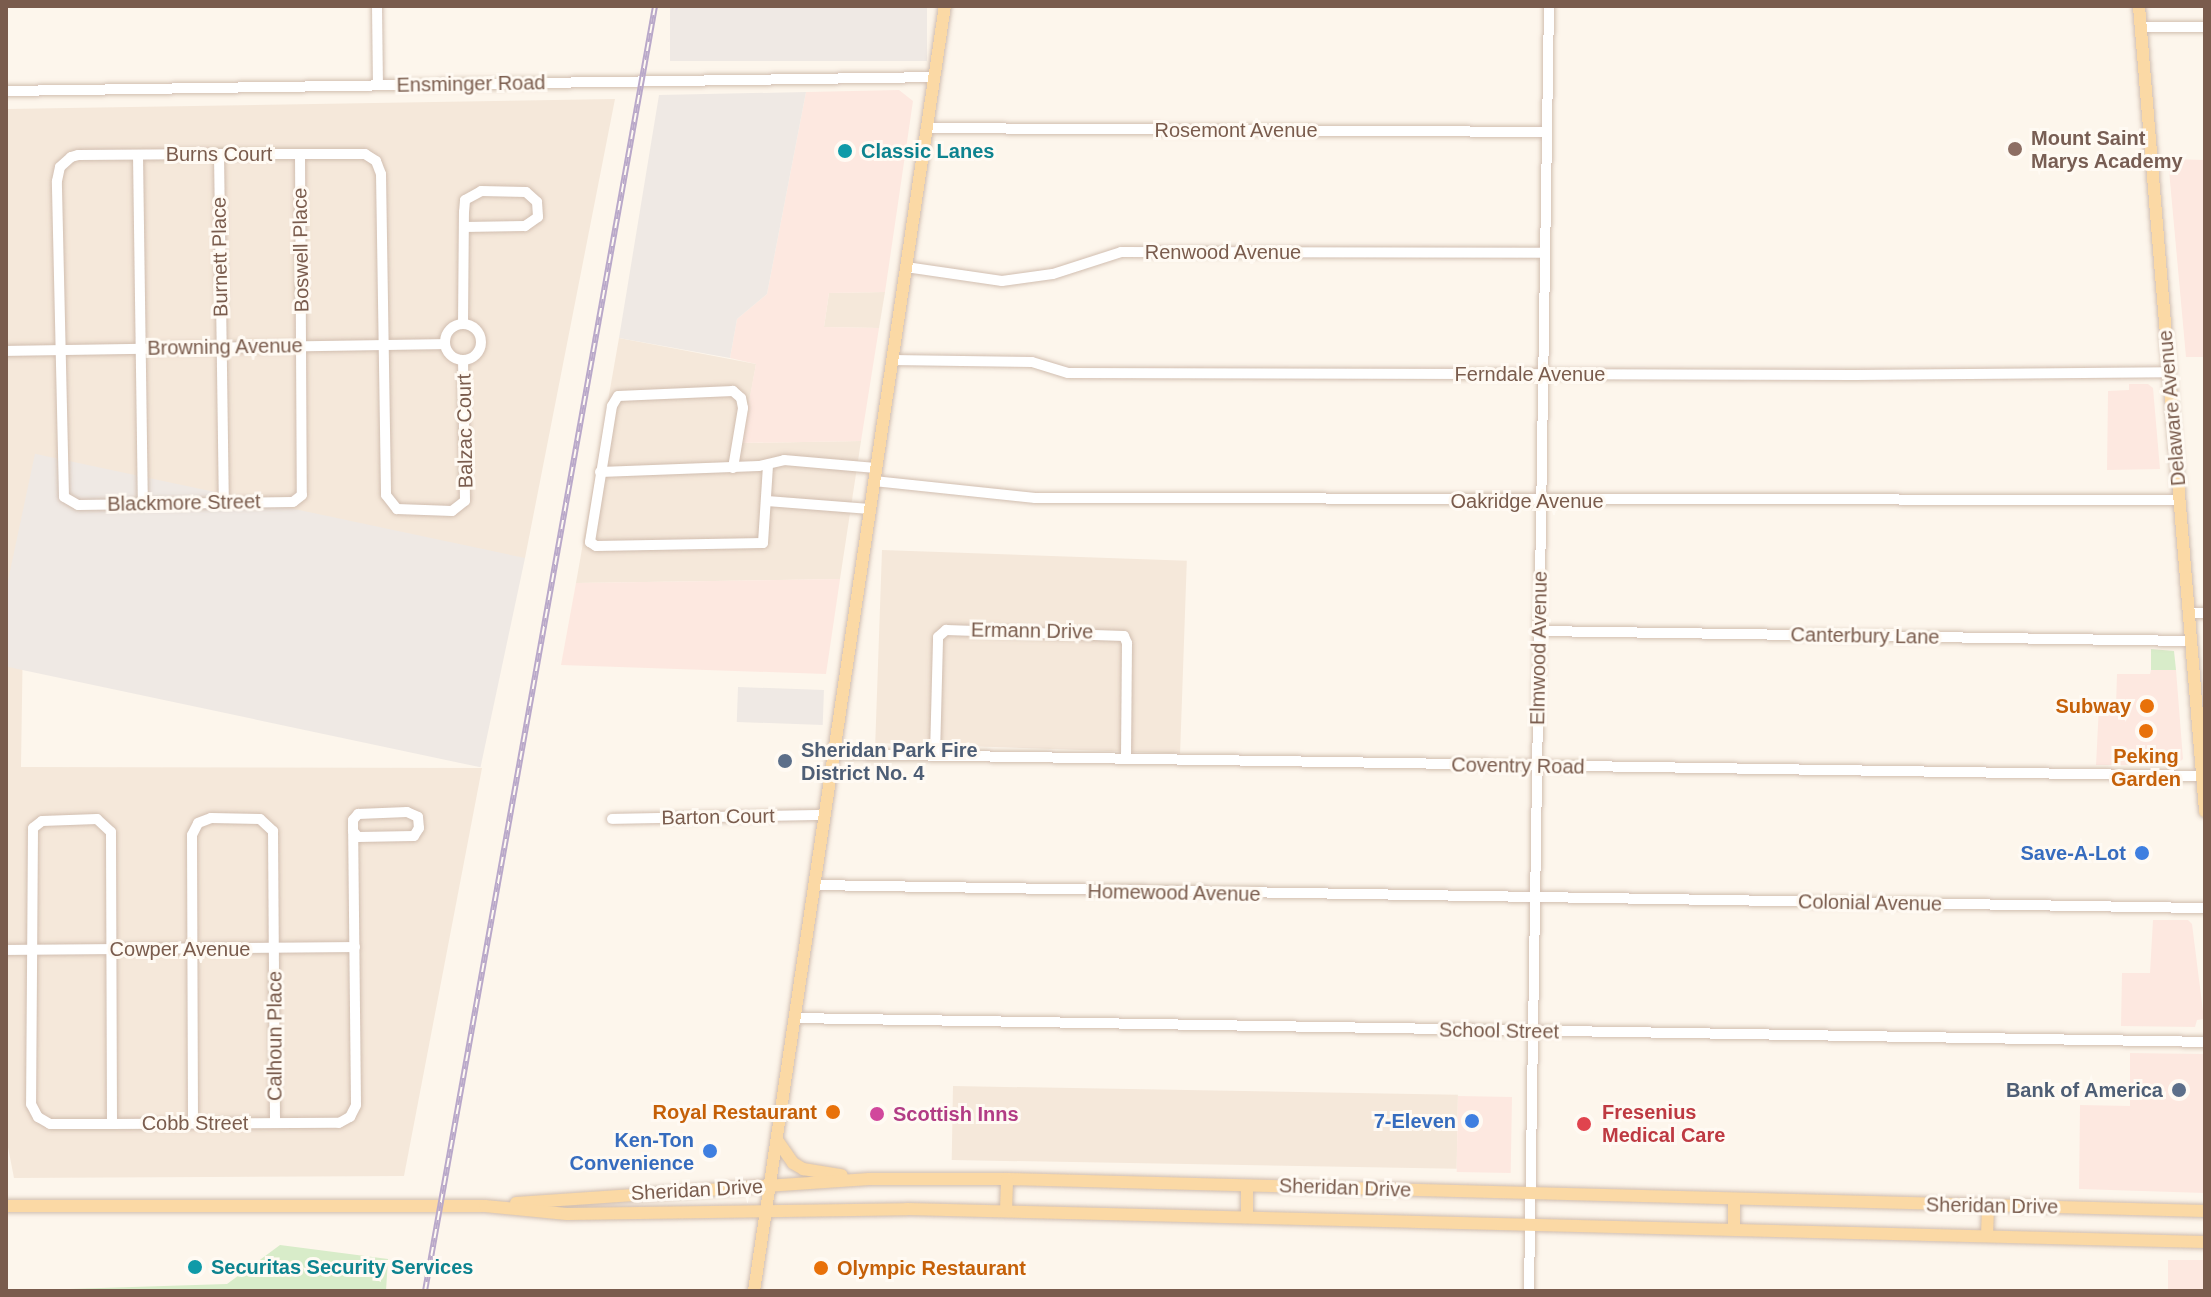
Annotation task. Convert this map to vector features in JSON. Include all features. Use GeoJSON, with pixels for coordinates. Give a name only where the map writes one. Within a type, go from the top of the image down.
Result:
{"type":"FeatureCollection","features":[{"type":"Feature","properties":{"kind":"main road"},"geometry":{"type":"LineString","coordinates":[[754,1291],[945,6]]}},
{"type":"Feature","properties":{"kind":"main road","name":"Delaware Avenue"},"geometry":{"type":"LineString","coordinates":[[2139,6],[2202,742],[2205,811]]}},
{"type":"Feature","properties":{"kind":"main road"},"geometry":{"type":"LineString","coordinates":[[777,1140],[793,1163],[803,1169],[869,1179]]}},
{"type":"Feature","properties":{"kind":"main road","name":"Sheridan Drive"},"geometry":{"type":"LineString","coordinates":[[6,1206],[485,1206],[869,1179],[1007,1179],[2205,1211]]}},
{"type":"Feature","properties":{"kind":"main road"},"geometry":{"type":"LineString","coordinates":[[1006,1211],[1007,1179]]}},
{"type":"Feature","properties":{"kind":"main road"},"geometry":{"type":"LineString","coordinates":[[1247,1186],[1247,1217]]}},
{"type":"Feature","properties":{"kind":"main road"},"geometry":{"type":"LineString","coordinates":[[1734,1199],[1734,1230]]}},
{"type":"Feature","properties":{"kind":"main road"},"geometry":{"type":"LineString","coordinates":[[1987,1236],[1988,1205]]}},
{"type":"Feature","properties":{"kind":"main road","name":"Sheridan Drive"},"geometry":{"type":"LineString","coordinates":[[485,1206],[567,1214],[767,1210],[1006,1211],[2205,1242]]}},
{"type":"Feature","properties":{"kind":"street"},"geometry":{"type":"LineString","coordinates":[[377,6],[378,85]]}},
{"type":"Feature","properties":{"kind":"street","name":"Elmwood Avenue"},"geometry":{"type":"LineString","coordinates":[[1529,1291],[1549,6]]}},
{"type":"Feature","properties":{"kind":"street"},"geometry":{"type":"LineString","coordinates":[[2141,27],[2205,27]]}},
{"type":"Feature","properties":{"kind":"street","name":"Ensminger Road"},"geometry":{"type":"LineString","coordinates":[[6,91],[935,77]]}},
{"type":"Feature","properties":{"kind":"street","name":"Rosemont Avenue"},"geometry":{"type":"LineString","coordinates":[[927,128],[1546,132]]}},
{"type":"Feature","properties":{"kind":"street","name":"Burnett Place"},"geometry":{"type":"LineString","coordinates":[[219,154],[224,503]]}},
{"type":"Feature","properties":{"kind":"street","name":"Boswell Place"},"geometry":{"type":"LineString","coordinates":[[300,154],[303,346]]}},
{"type":"Feature","properties":{"kind":"street","name":"Burns Court"},"geometry":{"type":"LineString","coordinates":[[59,350],[57,181],[60,167],[78,155],[365,154],[380,167],[384,345]]}},
{"type":"Feature","properties":{"kind":"street"},"geometry":{"type":"LineString","coordinates":[[138,155],[143,504]]}},
{"type":"Feature","properties":{"kind":"street"},"geometry":{"type":"LineString","coordinates":[[463,323],[464,227],[465,200],[481,191],[526,192],[537,202],[538,217],[525,226],[464,227]]}},
{"type":"Feature","properties":{"kind":"street","name":"Renwood Avenue"},"geometry":{"type":"LineString","coordinates":[[906,267],[1002,281],[1053,274],[1121,252],[1545,253]]}},
{"type":"Feature","properties":{"kind":"street"},"geometry":{"type":"LineString","coordinates":[[463,323],[477,328],[482,342],[477,355],[463,360],[451,356],[445,344],[446,334],[453,326],[463,323]]}},
{"type":"Feature","properties":{"kind":"street","name":"Browning Avenue"},"geometry":{"type":"LineString","coordinates":[[6,351],[445,344]]}},
{"type":"Feature","properties":{"kind":"street","name":"Balzac Court"},"geometry":{"type":"LineString","coordinates":[[384,345],[386,495],[391,505],[403,511],[452,511],[465,501],[463,360]]}},
{"type":"Feature","properties":{"kind":"street","name":"Blackmore Street"},"geometry":{"type":"LineString","coordinates":[[59,350],[64,497],[78,505],[293,502],[302,495],[303,346]]}},
{"type":"Feature","properties":{"kind":"street","name":"Ferndale Avenue"},"geometry":{"type":"LineString","coordinates":[[892,360],[1032,362],[1068,373],[2169,372]]}},
{"type":"Feature","properties":{"kind":"street"},"geometry":{"type":"LineString","coordinates":[[733,468],[742,402],[733,391],[618,396],[612,406],[589,538],[596,546],[763,543],[768,465]]}},
{"type":"Feature","properties":{"kind":"street","name":"Oakridge Avenue"},"geometry":{"type":"LineString","coordinates":[[600,472],[733,468],[768,465],[784,460],[1035,498],[2180,500]]}},
{"type":"Feature","properties":{"kind":"street"},"geometry":{"type":"LineString","coordinates":[[767,501],[870,509]]}},
{"type":"Feature","properties":{"kind":"street"},"geometry":{"type":"LineString","coordinates":[[2189,613],[2205,613]]}},
{"type":"Feature","properties":{"kind":"street","name":"Ermann Drive"},"geometry":{"type":"LineString","coordinates":[[935,755],[938,637],[946,630],[994,631],[1124,636],[1127,643],[1126,759]]}},
{"type":"Feature","properties":{"kind":"street","name":"Canterbury Lane"},"geometry":{"type":"LineString","coordinates":[[1539,631],[2191,641]]}},
{"type":"Feature","properties":{"kind":"street","name":"Coventry Road"},"geometry":{"type":"LineString","coordinates":[[834,754],[2202,776]]}},
{"type":"Feature","properties":{"kind":"street"},"geometry":{"type":"LineString","coordinates":[[353,831],[358,837],[410,837],[418,832],[419,821],[411,812],[362,813],[355,817],[353,831],[355,947]]}},
{"type":"Feature","properties":{"kind":"street","name":"Barton Court"},"geometry":{"type":"LineString","coordinates":[[612,819],[824,815]]}},
{"type":"Feature","properties":{"kind":"street","name":"Calhoun Place"},"geometry":{"type":"LineString","coordinates":[[193,1123],[192,835],[198,823],[211,818],[260,819],[273,831],[275,1123]]}},
{"type":"Feature","properties":{"kind":"street"},"geometry":{"type":"LineString","coordinates":[[31,950],[33,828],[42,821],[97,819],[108,825],[111,835],[112,1124]]}},
{"type":"Feature","properties":{"kind":"street","name":"Homewood Avenue"},"geometry":{"type":"LineString","coordinates":[[814,885],[1535,898]]}},
{"type":"Feature","properties":{"kind":"street","name":"Colonial Avenue"},"geometry":{"type":"LineString","coordinates":[[1535,898],[2205,908]]}},
{"type":"Feature","properties":{"kind":"street","name":"Cowper Avenue"},"geometry":{"type":"LineString","coordinates":[[6,950],[355,947]]}},
{"type":"Feature","properties":{"kind":"street","name":"Cobb Street"},"geometry":{"type":"LineString","coordinates":[[31,950],[33,1111],[50,1124],[339,1123],[354,1112],[355,947]]}},
{"type":"Feature","properties":{"kind":"street","name":"School Street"},"geometry":{"type":"LineString","coordinates":[[794,1018],[2205,1042]]}},
{"type":"Feature","properties":{"kind":"shaded area"},"geometry":{"type":"Polygon","coordinates":[[[670,6],[927,6],[927,61],[670,61],[670,6]]]}},
{"type":"Feature","properties":{"kind":"shaded area"},"geometry":{"type":"Polygon","coordinates":[[[899,90],[913,101],[885,292],[829,293],[824,327],[879,328],[861,441],[741,443],[756,364],[730,358],[737,319],[767,294],[806,92],[899,90]]]}},
{"type":"Feature","properties":{"kind":"shaded area"},"geometry":{"type":"Polygon","coordinates":[[[806,92],[767,294],[737,319],[730,358],[619,338],[659,95],[806,92]]]}},
{"type":"Feature","properties":{"kind":"shaded area"},"geometry":{"type":"Polygon","coordinates":[[[615,99],[525,558],[24,566],[21,767],[482,768],[404,1176],[14,1178],[6,1137],[6,109],[615,99]]]}},
{"type":"Feature","properties":{"kind":"shaded area"},"geometry":{"type":"Polygon","coordinates":[[[2168,159],[2205,160],[2205,357],[2186,357],[2168,159]]]}},
{"type":"Feature","properties":{"kind":"shaded area"},"geometry":{"type":"Polygon","coordinates":[[[885,292],[879,328],[824,327],[829,293],[885,292]]]}},
{"type":"Feature","properties":{"kind":"shaded area"},"geometry":{"type":"Polygon","coordinates":[[[619,338],[756,364],[742,443],[861,441],[840,579],[576,583],[619,338]]]}},
{"type":"Feature","properties":{"kind":"shaded area"},"geometry":{"type":"Polygon","coordinates":[[[2129,384],[2148,384],[2153,388],[2160,469],[2107,470],[2108,391],[2129,390],[2129,384]]]}},
{"type":"Feature","properties":{"kind":"shaded area"},"geometry":{"type":"Polygon","coordinates":[[[35,454],[525,558],[481,767],[6,666],[6,590],[35,454]]]}},
{"type":"Feature","properties":{"kind":"shaded area"},"geometry":{"type":"Polygon","coordinates":[[[882,550],[1187,561],[1180,754],[875,743],[882,550]]]}},
{"type":"Feature","properties":{"kind":"shaded area"},"geometry":{"type":"Polygon","coordinates":[[[840,579],[826,674],[561,665],[576,583],[840,579]]]}},
{"type":"Feature","properties":{"kind":"shaded area"},"geometry":{"type":"Polygon","coordinates":[[[2151,670],[2176,670],[2183,759],[2176,765],[2096,765],[2099,706],[2116,706],[2117,674],[2150,674],[2151,670]]]}},
{"type":"Feature","properties":{"kind":"shaded area"},"geometry":{"type":"Polygon","coordinates":[[[738,687],[824,690],[823,725],[737,722],[738,687]]]}},
{"type":"Feature","properties":{"kind":"shaded area"},"geometry":{"type":"Polygon","coordinates":[[[2153,920],[2188,920],[2192,924],[2204,1019],[2197,1020],[2195,1027],[2121,1026],[2122,973],[2150,973],[2153,920]]]}},
{"type":"Feature","properties":{"kind":"shaded area"},"geometry":{"type":"Polygon","coordinates":[[[2130,1053],[2205,1054],[2205,1193],[2079,1189],[2080,1105],[2130,1106],[2130,1053]]]}},
{"type":"Feature","properties":{"kind":"shaded area"},"geometry":{"type":"Polygon","coordinates":[[[953,1086],[1458,1095],[1457,1169],[952,1160],[953,1086]]]}},
{"type":"Feature","properties":{"kind":"shaded area"},"geometry":{"type":"Polygon","coordinates":[[[1458,1096],[1512,1097],[1511,1173],[1457,1172],[1458,1096]]]}},
{"type":"Feature","properties":{"kind":"shaded area"},"geometry":{"type":"Polygon","coordinates":[[[2168,1260],[2205,1260],[2205,1291],[2168,1291],[2168,1260]]]}},
{"type":"Feature","properties":{"kind":"green space"},"geometry":{"type":"Polygon","coordinates":[[[2151,649],[2174,651],[2176,670],[2151,670],[2151,649]]]}},
{"type":"Feature","properties":{"kind":"green space"},"geometry":{"type":"Polygon","coordinates":[[[280,1245],[388,1259],[386,1291],[6,1291],[227,1284],[280,1245]]]}},
{"type":"Feature","properties":{"kind":"railway"},"geometry":{"type":"LineString","coordinates":[[425,1291],[655,6]]}},
{"type":"Feature","properties":{"kind":"place","name":"Mount Saint Marys Academy"},"geometry":{"type":"Point","coordinates":[2015,149]}},
{"type":"Feature","properties":{"kind":"place","name":"Classic Lanes"},"geometry":{"type":"Point","coordinates":[845,151]}},
{"type":"Feature","properties":{"kind":"place","name":"Subway"},"geometry":{"type":"Point","coordinates":[2147,706]}},
{"type":"Feature","properties":{"kind":"place","name":"Peking Garden"},"geometry":{"type":"Point","coordinates":[2146,731]}},
{"type":"Feature","properties":{"kind":"place","name":"Sheridan Park Fire District No. 4"},"geometry":{"type":"Point","coordinates":[785,761]}},
{"type":"Feature","properties":{"kind":"place","name":"Save-A-Lot"},"geometry":{"type":"Point","coordinates":[2142,853]}},
{"type":"Feature","properties":{"kind":"place","name":"Bank of America"},"geometry":{"type":"Point","coordinates":[2179,1090]}},
{"type":"Feature","properties":{"kind":"place","name":"Royal Restaurant"},"geometry":{"type":"Point","coordinates":[833,1112]}},
{"type":"Feature","properties":{"kind":"place","name":"Scottish Inns"},"geometry":{"type":"Point","coordinates":[877,1114]}},
{"type":"Feature","properties":{"kind":"place","name":"7-Eleven"},"geometry":{"type":"Point","coordinates":[1472,1121]}},
{"type":"Feature","properties":{"kind":"place","name":"Fresenius Medical Care"},"geometry":{"type":"Point","coordinates":[1584,1124]}},
{"type":"Feature","properties":{"kind":"place","name":"Ken-Ton Convenience"},"geometry":{"type":"Point","coordinates":[710,1151]}},
{"type":"Feature","properties":{"kind":"place","name":"Securitas Security Services"},"geometry":{"type":"Point","coordinates":[195,1267]}},
{"type":"Feature","properties":{"kind":"place","name":"Olympic Restaurant"},"geometry":{"type":"Point","coordinates":[821,1268]}}]}
